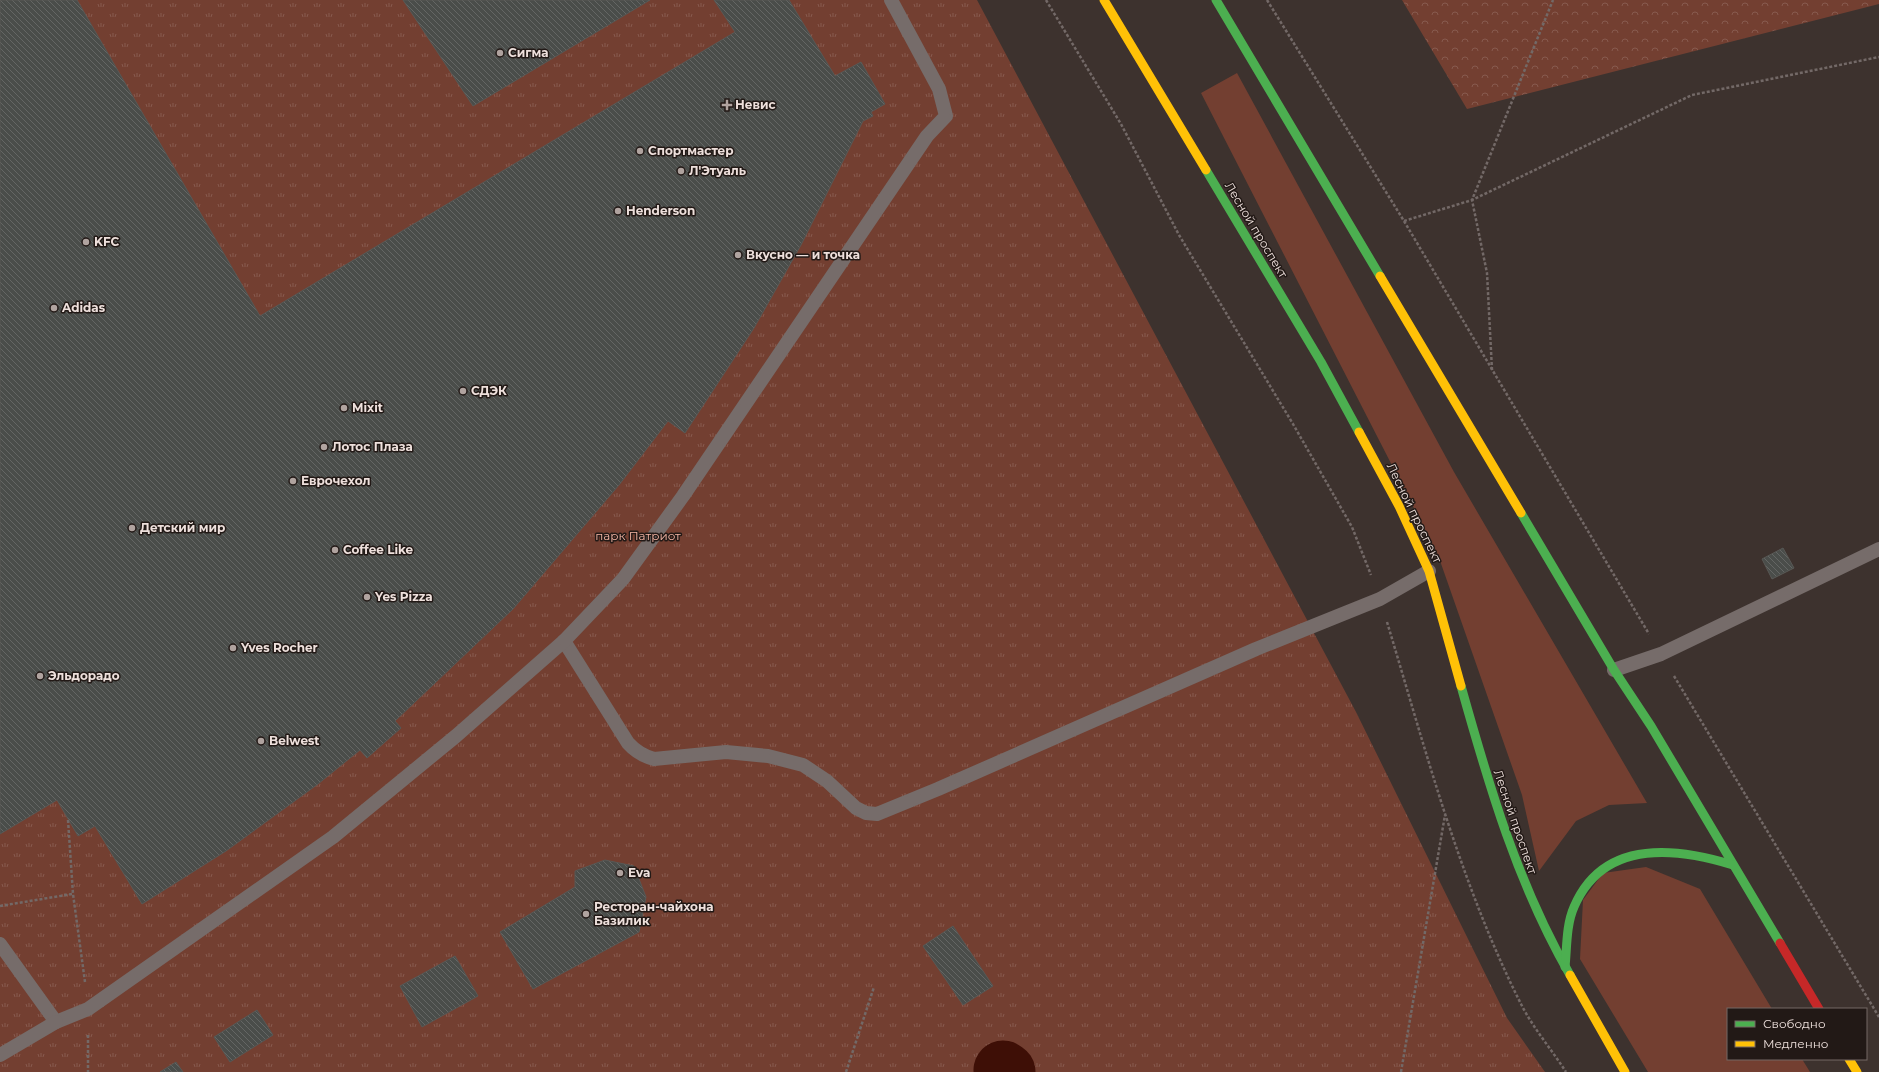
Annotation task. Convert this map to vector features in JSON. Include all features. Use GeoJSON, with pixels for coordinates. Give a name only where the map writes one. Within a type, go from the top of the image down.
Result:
{"type":"FeatureCollection","features":[{"type":"Feature","properties":{"kind":"main road","name":"Лесной проспект"},"geometry":{"type":"LineString","coordinates":[[1104,0],[1321,362],[1400,506],[1430,571],[1488,782],[1524,884],[1565,967],[1625,1072]]}},
{"type":"Feature","properties":{"kind":"main road"},"geometry":{"type":"LineString","coordinates":[[1216,0],[1614,670],[1651,726],[1818,1008]]}},
{"type":"Feature","properties":{"kind":"main road"},"geometry":{"type":"LineString","coordinates":[[1565,967],[1574,908],[1586,883],[1610,864],[1639,853],[1663,851],[1692,854],[1733,865]]}},
{"type":"Feature","properties":{"kind":"main road"},"geometry":{"type":"LineString","coordinates":[[1850,1060],[1857,1072]]}},
{"type":"Feature","properties":{"kind":"lane"},"geometry":{"type":"LineString","coordinates":[[0,1054],[56,1022],[88,1009],[333,837],[456,736],[564,641],[627,572],[683,496],[927,136],[946,116],[940,89],[893,1]]}},
{"type":"Feature","properties":{"kind":"lane"},"geometry":{"type":"LineString","coordinates":[[1614,670],[1661,654],[1879,549]]}},
{"type":"Feature","properties":{"kind":"lane"},"geometry":{"type":"LineString","coordinates":[[564,641],[628,743],[635,751],[644,756],[654,759],[726,752],[768,756],[804,765],[826,780],[856,808],[866,813],[877,814],[931,792],[1249,652],[1380,599],[1430,571]]}},
{"type":"Feature","properties":{"kind":"lane"},"geometry":{"type":"LineString","coordinates":[[0,944],[56,1022]]}},
{"type":"Feature","properties":{"kind":"path"},"geometry":{"type":"LineString","coordinates":[[1046,0],[1121,124]]}},
{"type":"Feature","properties":{"kind":"path"},"geometry":{"type":"LineString","coordinates":[[1267,0],[1404,222],[1879,1017]]}},
{"type":"Feature","properties":{"kind":"path"},"geometry":{"type":"LineString","coordinates":[[1492,370],[1487,273],[1472,200],[1553,0]]}},
{"type":"Feature","properties":{"kind":"path"},"geometry":{"type":"LineString","coordinates":[[1404,222],[1472,200],[1692,95],[1879,58]]}},
{"type":"Feature","properties":{"kind":"path"},"geometry":{"type":"LineString","coordinates":[[1401,1072],[1445,815]]}},
{"type":"Feature","properties":{"kind":"path"},"geometry":{"type":"LineString","coordinates":[[68,820],[72,894],[88,1009],[88,1072]]}},
{"type":"Feature","properties":{"kind":"path"},"geometry":{"type":"LineString","coordinates":[[0,906],[72,894]]}},
{"type":"Feature","properties":{"kind":"path"},"geometry":{"type":"LineString","coordinates":[[846,1072],[874,987]]}},
{"type":"Feature","properties":{"kind":"green space","name":"парк Патриот"},"geometry":{"type":"Polygon","coordinates":[[[0,0],[977,0],[1356,712],[1507,1018],[1545,1072],[0,1072],[0,0]]]}},
{"type":"Feature","properties":{"kind":"green space"},"geometry":{"type":"Polygon","coordinates":[[[1402,0],[1879,0],[1879,4],[1467,109],[1402,0]]]}},
{"type":"Feature","properties":{"kind":"green space"},"geometry":{"type":"Polygon","coordinates":[[[1237,73],[1454,472],[1647,803],[1609,805],[1576,821],[1539,871],[1522,795],[1438,555],[1201,93],[1237,73]]]}},
{"type":"Feature","properties":{"kind":"green space"},"geometry":{"type":"Polygon","coordinates":[[[1646,867],[1700,889],[1771,1008],[1727,1008],[1727,1060],[1803,1060],[1810,1072],[1648,1072],[1580,959],[1583,900],[1603,873],[1646,867]]]}},
{"type":"Feature","properties":{"kind":"building","name":"Лотос Плаза"},"geometry":{"type":"Polygon","coordinates":[[[0,0],[77,0],[260,316],[735,32],[714,0],[789,0],[835,76],[861,62],[885,104],[871,112],[873,116],[863,121],[801,245],[754,328],[685,433],[668,421],[619,485],[513,609],[395,721],[401,728],[367,758],[360,750],[318,784],[226,851],[142,904],[95,826],[78,836],[57,800],[0,834],[0,0]]]}},
{"type":"Feature","properties":{"kind":"building","name":"Сигма"},"geometry":{"type":"Polygon","coordinates":[[[403,0],[650,0],[473,106],[403,0]]]}},
{"type":"Feature","properties":{"kind":"building"},"geometry":{"type":"Polygon","coordinates":[[[1783,548],[1794,568],[1772,579],[1762,559],[1783,548]]]}},
{"type":"Feature","properties":{"kind":"building","name":"Ресторан-чайхона Базилик"},"geometry":{"type":"Polygon","coordinates":[[[605,860],[634,866],[646,897],[639,932],[533,989],[500,932],[575,887],[575,871],[605,860]]]}},
{"type":"Feature","properties":{"kind":"building"},"geometry":{"type":"Polygon","coordinates":[[[953,926],[993,986],[963,1005],[923,946],[953,926]]]}},
{"type":"Feature","properties":{"kind":"building"},"geometry":{"type":"Polygon","coordinates":[[[455,956],[478,996],[422,1027],[400,986],[455,956]]]}},
{"type":"Feature","properties":{"kind":"building"},"geometry":{"type":"Polygon","coordinates":[[[257,1010],[273,1035],[230,1062],[214,1037],[257,1010]]]}},
{"type":"Feature","properties":{"kind":"building"},"geometry":{"type":"Polygon","coordinates":[[[176,1062],[183,1072],[160,1072],[176,1062]]]}},
{"type":"Feature","properties":{"kind":"traffic: fast"},"geometry":{"type":"LineString","coordinates":[[1216,0],[1380,276]]}},
{"type":"Feature","properties":{"kind":"traffic: fast"},"geometry":{"type":"LineString","coordinates":[[1206,170],[1321,362],[1359,432]]}},
{"type":"Feature","properties":{"kind":"traffic: fast"},"geometry":{"type":"LineString","coordinates":[[1521,513],[1614,670],[1651,726],[1780,943]]}},
{"type":"Feature","properties":{"kind":"traffic: fast"},"geometry":{"type":"LineString","coordinates":[[1461,686],[1506,834],[1535,906],[1570,975]]}},
{"type":"Feature","properties":{"kind":"traffic: fast"},"geometry":{"type":"LineString","coordinates":[[1565,967],[1568,929],[1571,914],[1587,885],[1603,869],[1622,859],[1643,854],[1665,852],[1688,854],[1733,865]]}},
{"type":"Feature","properties":{"kind":"traffic: slow"},"geometry":{"type":"LineString","coordinates":[[1104,0],[1206,170]]}},
{"type":"Feature","properties":{"kind":"traffic: slow"},"geometry":{"type":"LineString","coordinates":[[1380,276],[1521,513]]}},
{"type":"Feature","properties":{"kind":"traffic: slow"},"geometry":{"type":"LineString","coordinates":[[1359,432],[1399,506],[1429,571],[1461,686]]}},
{"type":"Feature","properties":{"kind":"traffic: slow"},"geometry":{"type":"LineString","coordinates":[[1570,975],[1625,1072]]}},
{"type":"Feature","properties":{"kind":"traffic: slow"},"geometry":{"type":"LineString","coordinates":[[1850,1060],[1857,1072]]}},
{"type":"Feature","properties":{"kind":"traffic: jam"},"geometry":{"type":"LineString","coordinates":[[1780,943],[1818,1008]]}},
{"type":"Feature","properties":{"kind":"place","name":"Сигма"},"geometry":{"type":"Point","coordinates":[500,53]}},
{"type":"Feature","properties":{"kind":"place","name":"Невис"},"geometry":{"type":"Point","coordinates":[727,105]}},
{"type":"Feature","properties":{"kind":"place","name":"Спортмастер"},"geometry":{"type":"Point","coordinates":[640,151]}},
{"type":"Feature","properties":{"kind":"place","name":"Л'Этуаль"},"geometry":{"type":"Point","coordinates":[681,171]}},
{"type":"Feature","properties":{"kind":"place","name":"Henderson"},"geometry":{"type":"Point","coordinates":[618,211]}},
{"type":"Feature","properties":{"kind":"place","name":"KFC"},"geometry":{"type":"Point","coordinates":[86,242]}},
{"type":"Feature","properties":{"kind":"place","name":"Вкусно — и точка"},"geometry":{"type":"Point","coordinates":[738,255]}},
{"type":"Feature","properties":{"kind":"place","name":"Adidas"},"geometry":{"type":"Point","coordinates":[54,308]}},
{"type":"Feature","properties":{"kind":"place","name":"СДЭК"},"geometry":{"type":"Point","coordinates":[463,391]}},
{"type":"Feature","properties":{"kind":"place","name":"Mixit"},"geometry":{"type":"Point","coordinates":[344,408]}},
{"type":"Feature","properties":{"kind":"place","name":"Лотос Плаза"},"geometry":{"type":"Point","coordinates":[324,447]}},
{"type":"Feature","properties":{"kind":"place","name":"Еврочехол"},"geometry":{"type":"Point","coordinates":[293,481]}},
{"type":"Feature","properties":{"kind":"place","name":"Детский мир"},"geometry":{"type":"Point","coordinates":[132,528]}},
{"type":"Feature","properties":{"kind":"place","name":"Coffee Like"},"geometry":{"type":"Point","coordinates":[335,550]}},
{"type":"Feature","properties":{"kind":"place","name":"Yes Pizza"},"geometry":{"type":"Point","coordinates":[367,597]}},
{"type":"Feature","properties":{"kind":"place","name":"Yves Rocher"},"geometry":{"type":"Point","coordinates":[233,648]}},
{"type":"Feature","properties":{"kind":"place","name":"Эльдорадо"},"geometry":{"type":"Point","coordinates":[40,676]}},
{"type":"Feature","properties":{"kind":"place","name":"Belwest"},"geometry":{"type":"Point","coordinates":[261,741]}},
{"type":"Feature","properties":{"kind":"place","name":"Eva"},"geometry":{"type":"Point","coordinates":[620,873]}},
{"type":"Feature","properties":{"kind":"place","name":"Ресторан-чайхона Базилик"},"geometry":{"type":"Point","coordinates":[586,914]}}]}
